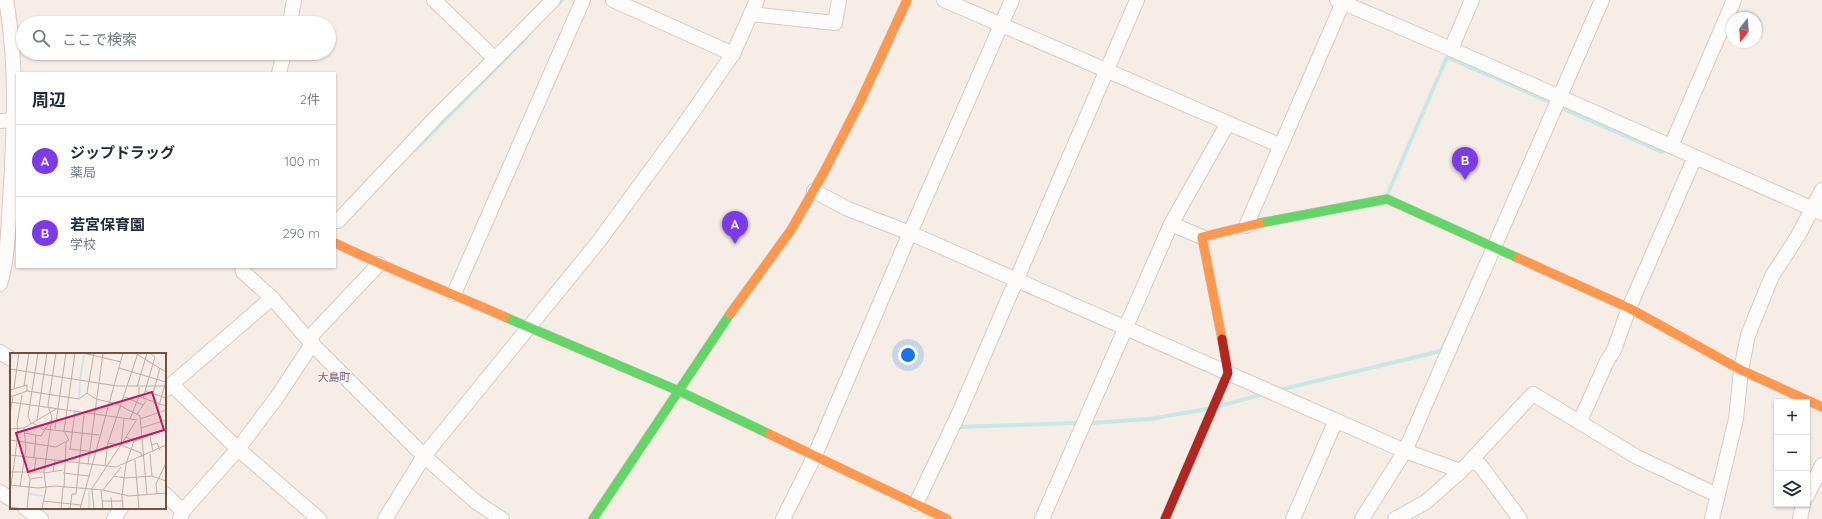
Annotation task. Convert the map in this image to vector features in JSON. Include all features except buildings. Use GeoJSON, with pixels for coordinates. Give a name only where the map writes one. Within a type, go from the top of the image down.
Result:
{"type":"FeatureCollection","features":[{"type":"Feature","properties":{"kind":"street"},"geometry":{"type":"LineString","coordinates":[[0,1],[5,0],[11,24],[8,236],[4,269],[0,284]]}},
{"type":"Feature","properties":{"kind":"street"},"geometry":{"type":"LineString","coordinates":[[291,16],[294,0]]}},
{"type":"Feature","properties":{"kind":"street"},"geometry":{"type":"LineString","coordinates":[[434,0],[495,59]]}},
{"type":"Feature","properties":{"kind":"street"},"geometry":{"type":"LineString","coordinates":[[336,221],[338,221],[437,116],[553,0]]}},
{"type":"Feature","properties":{"kind":"street"},"geometry":{"type":"LineString","coordinates":[[454,294],[583,0]]}},
{"type":"Feature","properties":{"kind":"street"},"geometry":{"type":"LineString","coordinates":[[613,0],[733,54]]}},
{"type":"Feature","properties":{"kind":"street"},"geometry":{"type":"LineString","coordinates":[[385,519],[424,456],[599,241],[678,133],[733,54],[757,0]]}},
{"type":"Feature","properties":{"kind":"street"},"geometry":{"type":"LineString","coordinates":[[751,14],[835,23],[839,0]]}},
{"type":"Feature","properties":{"kind":"street"},"geometry":{"type":"LineString","coordinates":[[593,519],[748,288],[790,230],[814,191],[860,102],[907,0]]}},
{"type":"Feature","properties":{"kind":"street"},"geometry":{"type":"LineString","coordinates":[[944,0],[1281,146]]}},
{"type":"Feature","properties":{"kind":"street"},"geometry":{"type":"LineString","coordinates":[[783,519],[815,455],[1012,0]]}},
{"type":"Feature","properties":{"kind":"street"},"geometry":{"type":"LineString","coordinates":[[916,504],[959,413],[1137,0]]}},
{"type":"Feature","properties":{"kind":"street"},"geometry":{"type":"LineString","coordinates":[[1451,49],[1472,0]]}},
{"type":"Feature","properties":{"kind":"street"},"geometry":{"type":"LineString","coordinates":[[1362,519],[1405,451],[1602,0]]}},
{"type":"Feature","properties":{"kind":"street"},"geometry":{"type":"LineString","coordinates":[[1671,146],[1734,0]]}},
{"type":"Feature","properties":{"kind":"street"},"geometry":{"type":"LineString","coordinates":[[1246,226],[1341,1],[1817,211]]}},
{"type":"Feature","properties":{"kind":"street"},"geometry":{"type":"LineString","coordinates":[[279,72],[282,60]]}},
{"type":"Feature","properties":{"kind":"street"},"geometry":{"type":"LineString","coordinates":[[1042,519],[1171,224],[1228,123]]}},
{"type":"Feature","properties":{"kind":"street"},"geometry":{"type":"LineString","coordinates":[[1580,421],[1607,361],[1614,350],[1629,308],[1696,157]]}},
{"type":"Feature","properties":{"kind":"street"},"geometry":{"type":"LineString","coordinates":[[1712,519],[1736,419],[1741,370],[1748,335],[1772,276],[1798,236],[1817,211],[1822,190]]}},
{"type":"Feature","properties":{"kind":"street"},"geometry":{"type":"LineString","coordinates":[[814,191],[848,209],[910,233],[1016,279],[1405,451],[1461,471]]}},
{"type":"Feature","properties":{"kind":"street"},"geometry":{"type":"LineString","coordinates":[[1171,224],[1202,237],[1246,226],[1387,199],[1629,308],[1741,370],[1822,407]]}},
{"type":"Feature","properties":{"kind":"street"},"geometry":{"type":"LineString","coordinates":[[1165,519],[1228,373],[1202,237]]}},
{"type":"Feature","properties":{"kind":"street"},"geometry":{"type":"LineString","coordinates":[[336,243],[379,264],[454,294],[529,328],[679,391],[947,519]]}},
{"type":"Feature","properties":{"kind":"street"},"geometry":{"type":"LineString","coordinates":[[166,495],[182,515],[238,449],[277,397],[312,344],[312,335],[379,264]]}},
{"type":"Feature","properties":{"kind":"street"},"geometry":{"type":"LineString","coordinates":[[242,268],[244,272],[272,298],[312,344],[424,456],[476,502],[502,519]]}},
{"type":"Feature","properties":{"kind":"street"},"geometry":{"type":"LineString","coordinates":[[272,298],[168,388],[319,519]]}},
{"type":"Feature","properties":{"kind":"street"},"geometry":{"type":"LineString","coordinates":[[0,352],[10,358]]}},
{"type":"Feature","properties":{"kind":"street"},"geometry":{"type":"LineString","coordinates":[[1395,519],[1426,502],[1461,471],[1533,394],[1580,421],[1637,457],[1717,494]]}},
{"type":"Feature","properties":{"kind":"street"},"geometry":{"type":"LineString","coordinates":[[1293,519],[1336,420]]}},
{"type":"Feature","properties":{"kind":"street"},"geometry":{"type":"LineString","coordinates":[[1471,461],[1480,465],[1520,519]]}},
{"type":"Feature","properties":{"kind":"street"},"geometry":{"type":"LineString","coordinates":[[1810,490],[1822,465]]}},
{"type":"Feature","properties":{"kind":"street"},"geometry":{"type":"LineString","coordinates":[[1800,519],[1802,507]]}},
{"type":"Feature","properties":{"kind":"street"},"geometry":{"type":"LineString","coordinates":[[26,509],[41,519]]}},
{"type":"Feature","properties":{"kind":"street"},"geometry":{"type":"LineString","coordinates":[[114,519],[120,509]]}},
{"type":"Feature","properties":{"kind":"waterway"},"geometry":{"type":"LineString","coordinates":[[555,7],[562,0]]}},
{"type":"Feature","properties":{"kind":"waterway"},"geometry":{"type":"LineString","coordinates":[[415,150],[527,37]]}},
{"type":"Feature","properties":{"kind":"waterway"},"geometry":{"type":"LineString","coordinates":[[1388,193],[1447,57],[1550,102]]}},
{"type":"Feature","properties":{"kind":"waterway"},"geometry":{"type":"LineString","coordinates":[[1561,108],[1662,152]]}},
{"type":"Feature","properties":{"kind":"waterway"},"geometry":{"type":"LineString","coordinates":[[11,239],[16,239]]}},
{"type":"Feature","properties":{"kind":"waterway"},"geometry":{"type":"LineString","coordinates":[[1279,390],[1441,351],[1448,336]]}},
{"type":"Feature","properties":{"kind":"waterway"},"geometry":{"type":"LineString","coordinates":[[1220,406],[1264,394]]}},
{"type":"Feature","properties":{"kind":"waterway"},"geometry":{"type":"LineString","coordinates":[[1090,423],[1150,419],[1207,409]]}},
{"type":"Feature","properties":{"kind":"waterway"},"geometry":{"type":"LineString","coordinates":[[958,427],[1076,423]]}},
{"type":"Feature","properties":{"kind":"traffic: fast"},"geometry":{"type":"LineString","coordinates":[[1260,223],[1387,199],[1518,258]]}},
{"type":"Feature","properties":{"kind":"traffic: fast"},"geometry":{"type":"LineString","coordinates":[[593,519],[730,314]]}},
{"type":"Feature","properties":{"kind":"traffic: fast"},"geometry":{"type":"LineString","coordinates":[[505,317],[679,391],[769,434]]}},
{"type":"Feature","properties":{"kind":"traffic: slow"},"geometry":{"type":"LineString","coordinates":[[730,314],[791,230],[824,172],[860,102],[907,0]]}},
{"type":"Feature","properties":{"kind":"traffic: slow"},"geometry":{"type":"LineString","coordinates":[[1222,339],[1202,237],[1260,223]]}},
{"type":"Feature","properties":{"kind":"traffic: slow"},"geometry":{"type":"LineString","coordinates":[[336,243],[505,317]]}},
{"type":"Feature","properties":{"kind":"traffic: slow"},"geometry":{"type":"LineString","coordinates":[[1518,258],[1629,308],[1741,370],[1822,407]]}},
{"type":"Feature","properties":{"kind":"traffic: slow"},"geometry":{"type":"LineString","coordinates":[[769,434],[947,519]]}},
{"type":"Feature","properties":{"kind":"traffic: jam"},"geometry":{"type":"LineString","coordinates":[[1165,519],[1228,373],[1222,339]]}},
{"type":"Feature","properties":{"kind":"place","name":"若宮保育園"},"geometry":{"type":"Point","coordinates":[1465,180]}},
{"type":"Feature","properties":{"kind":"place","name":"ジップドラッグ"},"geometry":{"type":"Point","coordinates":[735,244]}},
{"type":"Feature","properties":{"kind":"district","name":"大島町"},"geometry":{"type":"Point","coordinates":[334,377]}}]}
